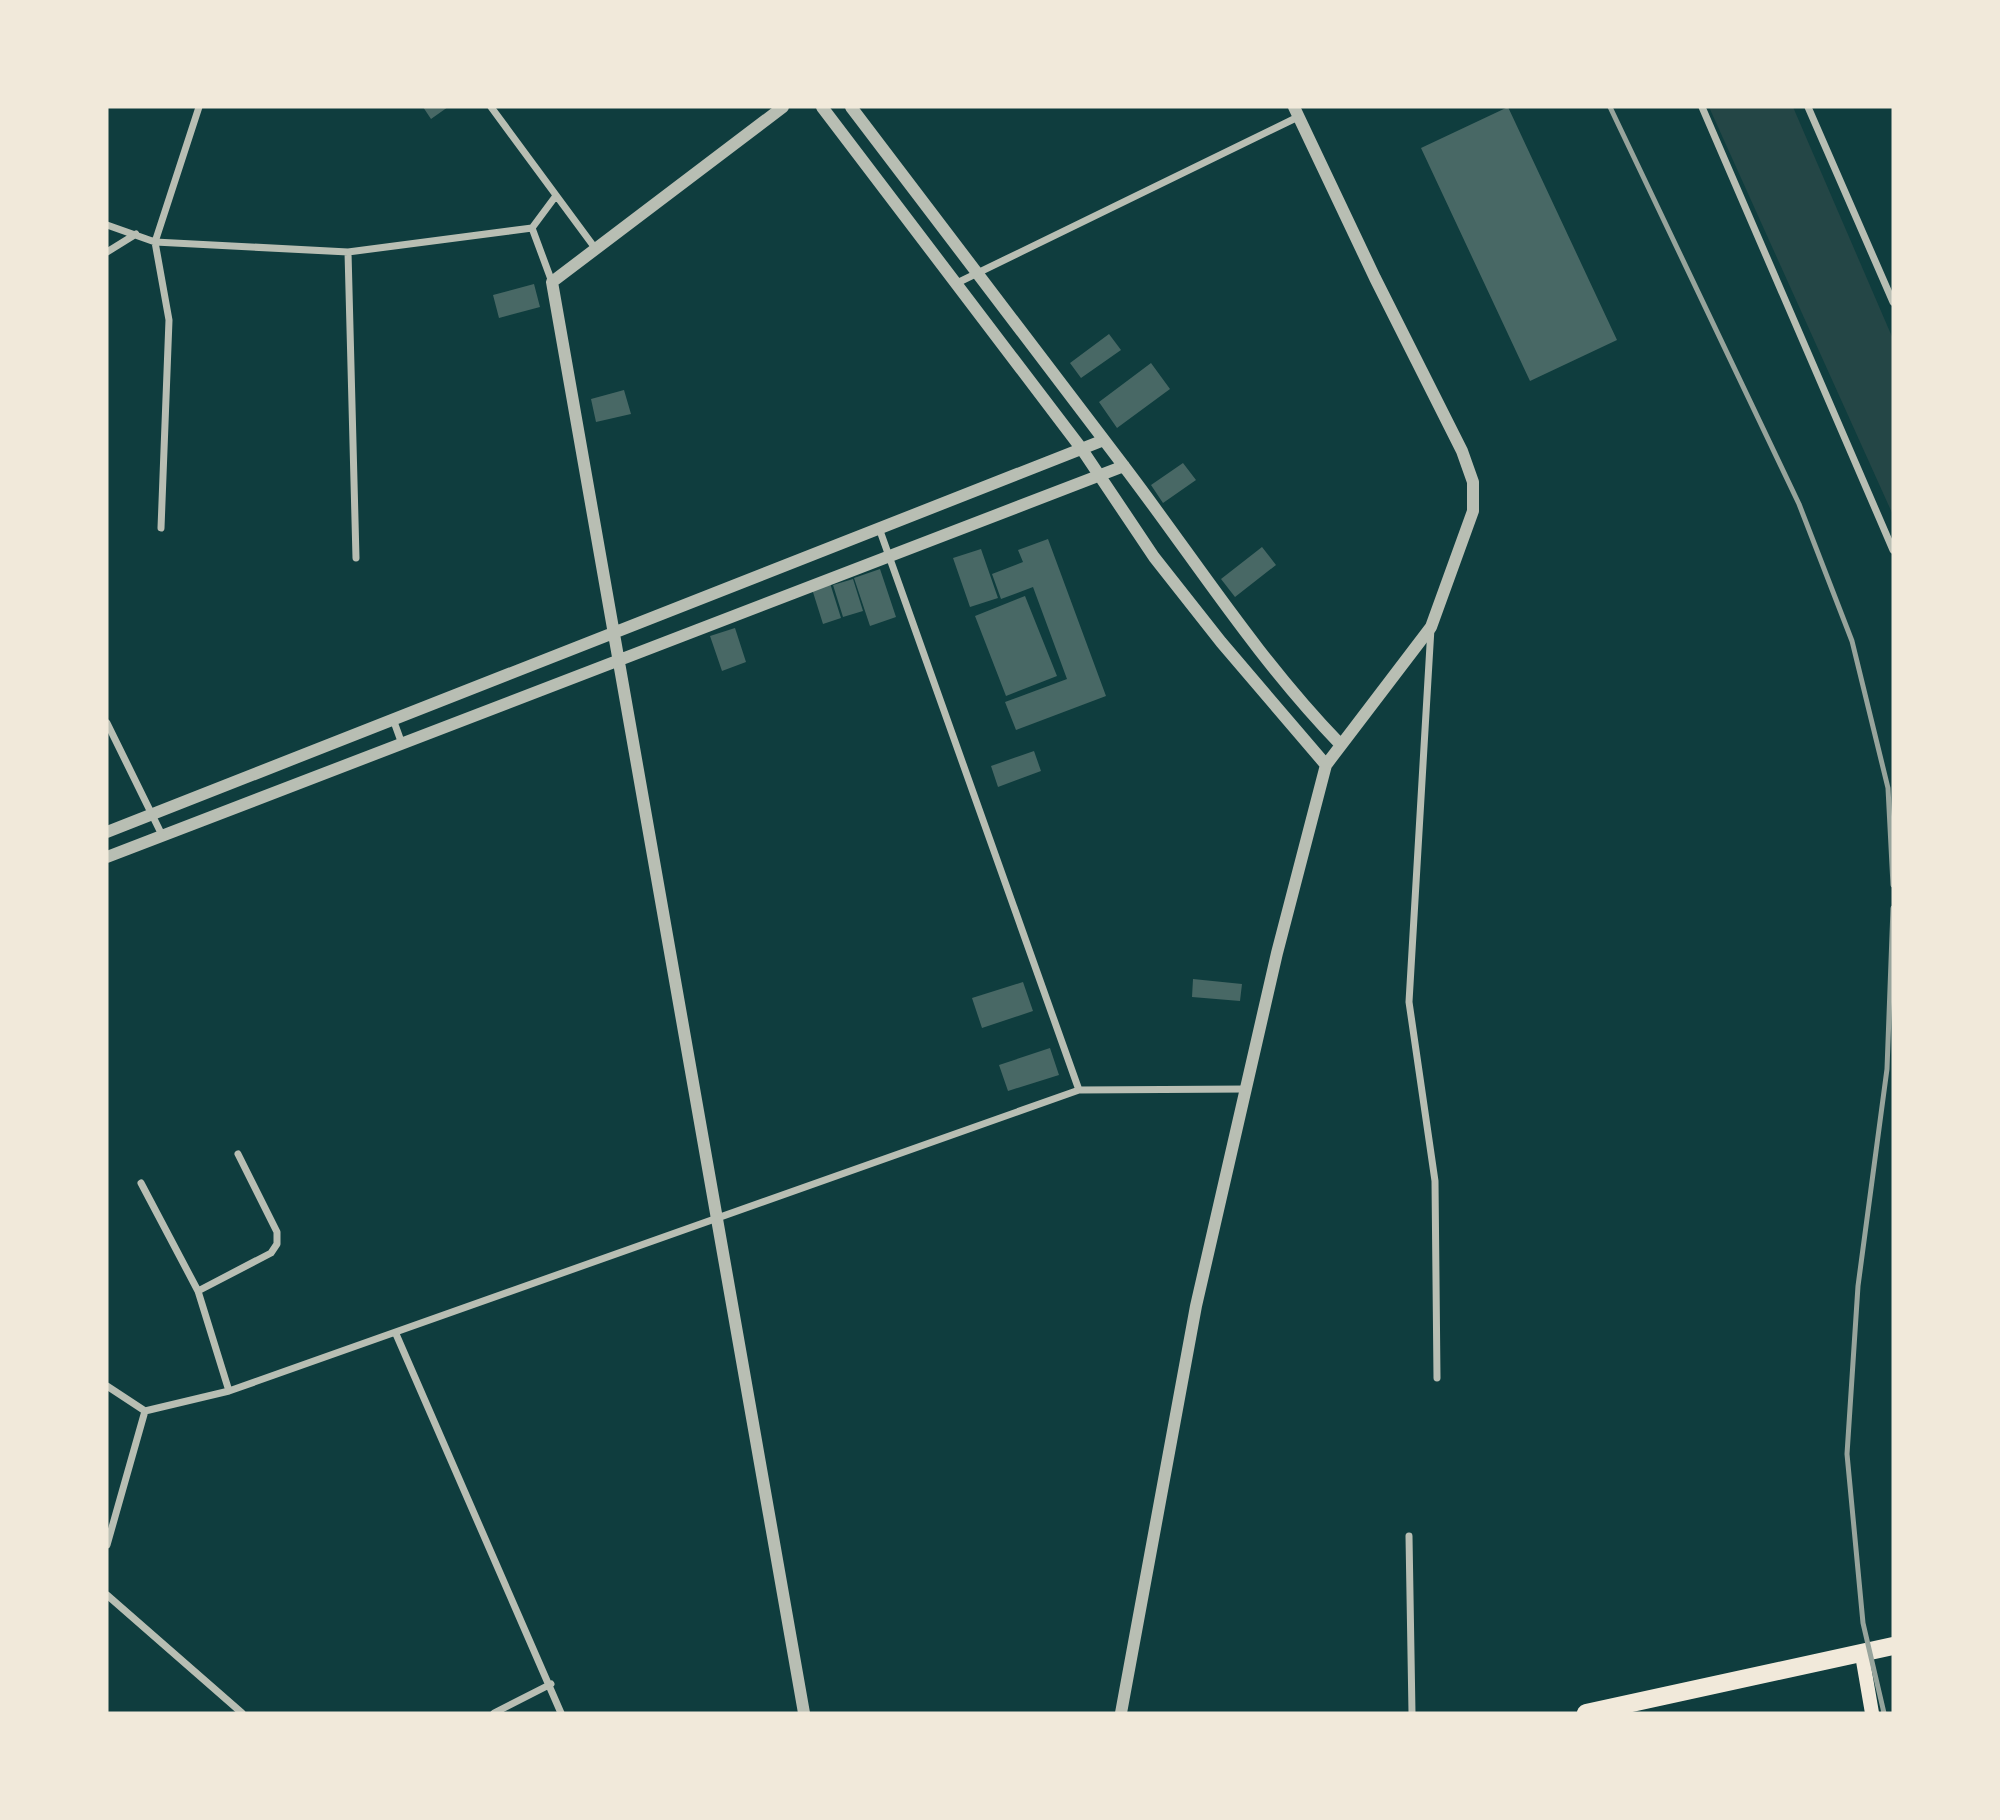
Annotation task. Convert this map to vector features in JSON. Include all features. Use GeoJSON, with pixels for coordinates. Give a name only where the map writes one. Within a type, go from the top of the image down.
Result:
{"type":"FeatureCollection","features":[{"type":"Feature","properties":{"kind":"main road"},"geometry":{"type":"LineString","coordinates":[[1586,1713],[1862,1655],[1893,1646]]}},
{"type":"Feature","properties":{"kind":"main road"},"geometry":{"type":"LineString","coordinates":[[1862,1655],[1872,1713]]}},
{"type":"Feature","properties":{"kind":"street"},"geometry":{"type":"LineString","coordinates":[[161,528],[169,320],[155,242],[199,107]]}},
{"type":"Feature","properties":{"kind":"street"},"geometry":{"type":"LineString","coordinates":[[491,107],[595,248]]}},
{"type":"Feature","properties":{"kind":"street"},"geometry":{"type":"LineString","coordinates":[[552,282],[783,107]]}},
{"type":"Feature","properties":{"kind":"street"},"geometry":{"type":"LineString","coordinates":[[822,107],[1081,448],[1154,557],[1221,642],[1326,765]]}},
{"type":"Feature","properties":{"kind":"street"},"geometry":{"type":"LineString","coordinates":[[851,107],[1124,466],[1241,631],[1340,744]]}},
{"type":"Feature","properties":{"kind":"street"},"geometry":{"type":"LineString","coordinates":[[1702,107],[1893,550]]}},
{"type":"Feature","properties":{"kind":"street"},"geometry":{"type":"LineString","coordinates":[[1808,107],[1890,282],[1893,302]]}},
{"type":"Feature","properties":{"kind":"street"},"geometry":{"type":"LineString","coordinates":[[957,284],[1296,112],[1374,278],[1462,451],[1473,482],[1473,511],[1431,626],[1409,1002],[1435,1181],[1437,1378]]}},
{"type":"Feature","properties":{"kind":"street"},"geometry":{"type":"LineString","coordinates":[[107,225],[136,233],[155,242],[348,252],[532,228],[555,197]]}},
{"type":"Feature","properties":{"kind":"street"},"geometry":{"type":"LineString","coordinates":[[532,228],[552,282],[804,1713]]}},
{"type":"Feature","properties":{"kind":"street"},"geometry":{"type":"LineString","coordinates":[[107,251],[136,233]]}},
{"type":"Feature","properties":{"kind":"street"},"geometry":{"type":"LineString","coordinates":[[348,252],[356,558]]}},
{"type":"Feature","properties":{"kind":"street"},"geometry":{"type":"LineString","coordinates":[[107,832],[614,635],[1104,440]]}},
{"type":"Feature","properties":{"kind":"street"},"geometry":{"type":"LineString","coordinates":[[107,857],[1124,466]]}},
{"type":"Feature","properties":{"kind":"street"},"geometry":{"type":"LineString","coordinates":[[879,528],[1079,1090]]}},
{"type":"Feature","properties":{"kind":"street"},"geometry":{"type":"LineString","coordinates":[[1121,1713],[1196,1306],[1277,953],[1326,765],[1431,626]]}},
{"type":"Feature","properties":{"kind":"street"},"geometry":{"type":"LineString","coordinates":[[393,719],[402,745]]}},
{"type":"Feature","properties":{"kind":"street"},"geometry":{"type":"LineString","coordinates":[[107,723],[162,835]]}},
{"type":"Feature","properties":{"kind":"street"},"geometry":{"type":"LineString","coordinates":[[107,1386],[145,1410],[229,1391],[1079,1090],[1247,1088]]}},
{"type":"Feature","properties":{"kind":"street"},"geometry":{"type":"LineString","coordinates":[[198,1292],[271,1253],[277,1244],[277,1232],[239,1154]]}},
{"type":"Feature","properties":{"kind":"street"},"geometry":{"type":"LineString","coordinates":[[141,1183],[198,1292],[229,1391]]}},
{"type":"Feature","properties":{"kind":"street"},"geometry":{"type":"LineString","coordinates":[[396,1334],[551,1684],[561,1713]]}},
{"type":"Feature","properties":{"kind":"street"},"geometry":{"type":"LineString","coordinates":[[107,1545],[145,1410]]}},
{"type":"Feature","properties":{"kind":"street"},"geometry":{"type":"LineString","coordinates":[[1409,1536],[1412,1713]]}},
{"type":"Feature","properties":{"kind":"street"},"geometry":{"type":"LineString","coordinates":[[107,1595],[242,1713]]}},
{"type":"Feature","properties":{"kind":"street"},"geometry":{"type":"LineString","coordinates":[[494,1713],[551,1684]]}},
{"type":"Feature","properties":{"kind":"shaded area"},"geometry":{"type":"Polygon","coordinates":[[[1709,107],[1793,107],[1893,339],[1893,515],[1709,107]]]}},
{"type":"Feature","properties":{"kind":"building"},"geometry":{"type":"Polygon","coordinates":[[[423,107],[448,107],[431,119],[423,107]]]}},
{"type":"Feature","properties":{"kind":"building"},"geometry":{"type":"Polygon","coordinates":[[[1508,107],[1617,340],[1530,381],[1421,148],[1508,107]]]}},
{"type":"Feature","properties":{"kind":"building"},"geometry":{"type":"Polygon","coordinates":[[[534,284],[540,307],[499,318],[493,295],[534,284]]]}},
{"type":"Feature","properties":{"kind":"building"},"geometry":{"type":"Polygon","coordinates":[[[1109,334],[1121,350],[1081,378],[1070,363],[1109,334]]]}},
{"type":"Feature","properties":{"kind":"building"},"geometry":{"type":"Polygon","coordinates":[[[1151,363],[1170,389],[1117,428],[1099,402],[1151,363]]]}},
{"type":"Feature","properties":{"kind":"building"},"geometry":{"type":"Polygon","coordinates":[[[624,390],[631,414],[596,422],[591,399],[624,390]]]}},
{"type":"Feature","properties":{"kind":"building"},"geometry":{"type":"Polygon","coordinates":[[[1183,463],[1196,480],[1163,503],[1151,485],[1183,463]]]}},
{"type":"Feature","properties":{"kind":"building"},"geometry":{"type":"Polygon","coordinates":[[[1048,539],[1106,696],[1016,730],[1005,702],[1067,679],[1033,587],[1001,599],[992,574],[1023,562],[1018,550],[1048,539]]]}},
{"type":"Feature","properties":{"kind":"building"},"geometry":{"type":"Polygon","coordinates":[[[1262,547],[1276,565],[1235,597],[1221,579],[1262,547]]]}},
{"type":"Feature","properties":{"kind":"building"},"geometry":{"type":"Polygon","coordinates":[[[981,549],[998,598],[970,607],[953,558],[981,549]]]}},
{"type":"Feature","properties":{"kind":"building"},"geometry":{"type":"Polygon","coordinates":[[[880,569],[896,617],[870,626],[854,578],[880,569]]]}},
{"type":"Feature","properties":{"kind":"building"},"geometry":{"type":"Polygon","coordinates":[[[853,579],[863,611],[843,617],[833,585],[853,579]]]}},
{"type":"Feature","properties":{"kind":"building"},"geometry":{"type":"Polygon","coordinates":[[[830,583],[841,618],[823,624],[812,589],[830,583]]]}},
{"type":"Feature","properties":{"kind":"building"},"geometry":{"type":"Polygon","coordinates":[[[1025,596],[1057,676],[1006,696],[975,616],[1025,596]]]}},
{"type":"Feature","properties":{"kind":"building"},"geometry":{"type":"Polygon","coordinates":[[[735,628],[746,662],[722,671],[710,636],[735,628]]]}},
{"type":"Feature","properties":{"kind":"building"},"geometry":{"type":"Polygon","coordinates":[[[1034,751],[1041,771],[998,787],[991,766],[1034,751]]]}},
{"type":"Feature","properties":{"kind":"building"},"geometry":{"type":"Polygon","coordinates":[[[1193,979],[1242,984],[1240,1001],[1192,997],[1193,979]]]}},
{"type":"Feature","properties":{"kind":"building"},"geometry":{"type":"Polygon","coordinates":[[[1023,982],[1033,1011],[982,1028],[972,998],[1023,982]]]}},
{"type":"Feature","properties":{"kind":"building"},"geometry":{"type":"Polygon","coordinates":[[[1050,1048],[1059,1075],[1008,1091],[999,1065],[1050,1048]]]}},
{"type":"Feature","properties":{"kind":"railway"},"geometry":{"type":"LineString","coordinates":[[1610,107],[1799,504],[1852,641],[1888,788],[1893,885]]}},
{"type":"Feature","properties":{"kind":"railway"},"geometry":{"type":"LineString","coordinates":[[1884,1713],[1863,1623],[1847,1454],[1858,1286],[1887,1069],[1893,908]]}}]}
